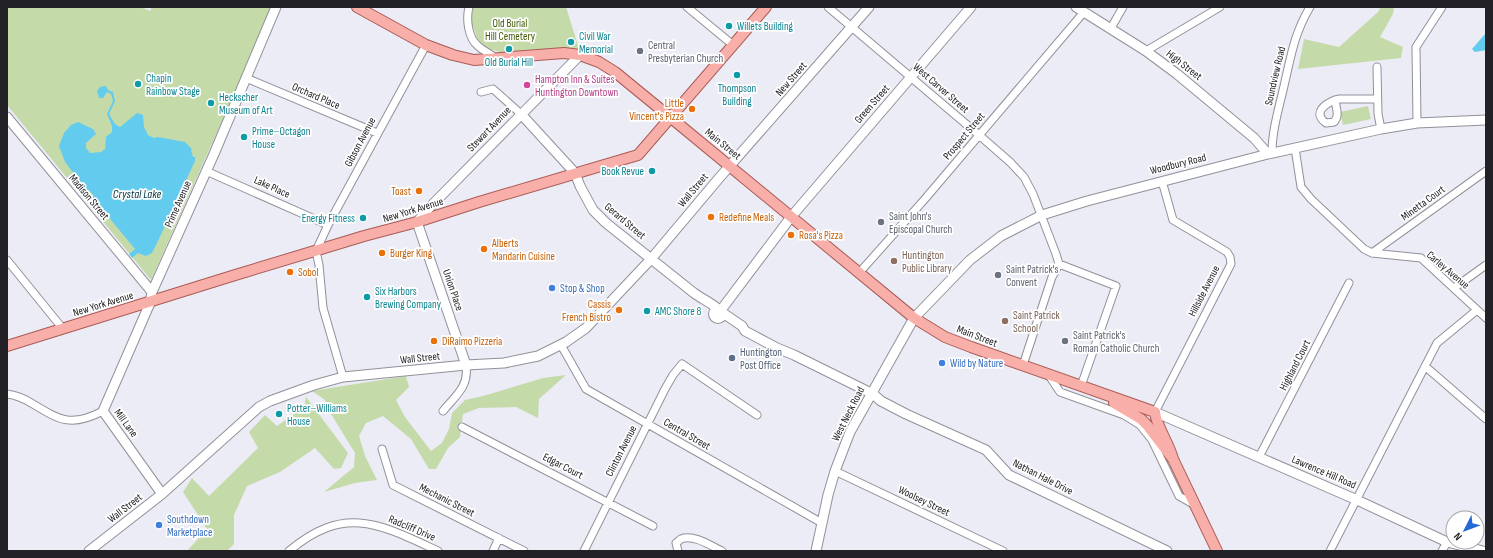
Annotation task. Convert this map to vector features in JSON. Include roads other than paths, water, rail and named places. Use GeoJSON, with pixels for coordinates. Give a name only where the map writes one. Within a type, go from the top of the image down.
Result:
{"type":"FeatureCollection","features":[{"type":"Feature","properties":{"kind":"main road","name":"Main Street"},"geometry":{"type":"LineString","coordinates":[[357,7],[426,45],[453,56],[474,60],[564,53],[580,55],[599,62],[615,72],[914,318],[945,336],[986,352],[1155,412],[1156,420],[1173,459],[1217,550]]}},
{"type":"Feature","properties":{"kind":"main road","name":"New York Avenue"},"geometry":{"type":"LineString","coordinates":[[7,346],[316,251],[417,222],[575,172],[638,155],[766,7]]}},
{"type":"Feature","properties":{"kind":"main road","name":"Main Street"},"geometry":{"type":"LineString","coordinates":[[1091,390],[1120,405],[1141,419],[1153,432],[1173,459]]}},
{"type":"Feature","properties":{"kind":"street","name":"Prime Avenue"},"geometry":{"type":"LineString","coordinates":[[103,411],[150,303],[152,292],[206,171],[276,7]]}},
{"type":"Feature","properties":{"kind":"street"},"geometry":{"type":"LineString","coordinates":[[468,7],[468,23],[473,40],[478,46],[496,59]]}},
{"type":"Feature","properties":{"kind":"street"},"geometry":{"type":"LineString","coordinates":[[687,7],[733,45]]}},
{"type":"Feature","properties":{"kind":"street","name":"West Carver Street"},"geometry":{"type":"LineString","coordinates":[[828,7],[979,135],[1010,162],[1024,177],[1042,215],[1059,264]]}},
{"type":"Feature","properties":{"kind":"street","name":"New Street"},"geometry":{"type":"LineString","coordinates":[[730,166],[870,7]]}},
{"type":"Feature","properties":{"kind":"street","name":"Green Street"},"geometry":{"type":"LineString","coordinates":[[791,216],[971,7]]}},
{"type":"Feature","properties":{"kind":"street"},"geometry":{"type":"LineString","coordinates":[[1111,28],[1123,7]]}},
{"type":"Feature","properties":{"kind":"street"},"geometry":{"type":"LineString","coordinates":[[1146,51],[1220,7]]}},
{"type":"Feature","properties":{"kind":"street","name":"Soundview Road"},"geometry":{"type":"LineString","coordinates":[[1270,153],[1278,109],[1294,43],[1301,23],[1310,7]]}},
{"type":"Feature","properties":{"kind":"street"},"geometry":{"type":"LineString","coordinates":[[1417,123],[1416,47],[1442,7]]}},
{"type":"Feature","properties":{"kind":"street","name":"High Street"},"geometry":{"type":"LineString","coordinates":[[1080,9],[1146,51],[1212,102],[1270,153]]}},
{"type":"Feature","properties":{"kind":"street","name":"Prospect Street"},"geometry":{"type":"LineString","coordinates":[[859,273],[979,135],[1080,9]]}},
{"type":"Feature","properties":{"kind":"street","name":"Gibson Avenue"},"geometry":{"type":"LineString","coordinates":[[316,251],[328,225],[377,133],[426,45]]}},
{"type":"Feature","properties":{"kind":"street","name":"Stewart Avenue"},"geometry":{"type":"LineString","coordinates":[[417,222],[580,55]]}},
{"type":"Feature","properties":{"kind":"street"},"geometry":{"type":"LineString","coordinates":[[1377,67],[1377,99],[1381,129]]}},
{"type":"Feature","properties":{"kind":"street","name":"Orchard Place"},"geometry":{"type":"LineString","coordinates":[[246,78],[377,133]]}},
{"type":"Feature","properties":{"kind":"street","name":"Gerard Street"},"geometry":{"type":"LineString","coordinates":[[481,92],[493,90],[521,114],[575,172],[580,186],[593,210],[606,223],[700,298],[706,299],[719,313],[742,326],[745,331],[777,348],[872,394]]}},
{"type":"Feature","properties":{"kind":"street"},"geometry":{"type":"LineString","coordinates":[[1336,100],[1377,99]]}},
{"type":"Feature","properties":{"kind":"street","name":"Madison Street"},"geometry":{"type":"LineString","coordinates":[[7,117],[152,292]]}},
{"type":"Feature","properties":{"kind":"street","name":"Woodbury Road"},"geometry":{"type":"LineString","coordinates":[[914,318],[970,260],[986,247],[1001,236],[1042,215],[1086,201],[1270,153],[1381,129],[1417,123],[1486,120]]}},
{"type":"Feature","properties":{"kind":"street","name":"Carley Avenue"},"geometry":{"type":"LineString","coordinates":[[1295,148],[1301,187],[1311,199],[1364,249],[1372,253],[1420,258],[1486,318]]}},
{"type":"Feature","properties":{"kind":"street","name":"Wall Street"},"geometry":{"type":"LineString","coordinates":[[89,551],[162,494],[259,407],[314,385],[343,377],[466,365],[504,363],[538,356],[561,345],[586,328],[651,259],[730,166]]}},
{"type":"Feature","properties":{"kind":"street","name":"Lake Place"},"geometry":{"type":"LineString","coordinates":[[206,171],[328,225]]}},
{"type":"Feature","properties":{"kind":"street","name":"Minetta Court"},"geometry":{"type":"LineString","coordinates":[[1372,253],[1486,171]]}},
{"type":"Feature","properties":{"kind":"street","name":"Hillside Avenue"},"geometry":{"type":"LineString","coordinates":[[1155,412],[1231,264],[1230,257],[1227,252],[1172,220],[1162,181]]}},
{"type":"Feature","properties":{"kind":"street"},"geometry":{"type":"LineString","coordinates":[[719,313],[791,216]]}},
{"type":"Feature","properties":{"kind":"street","name":"Union Place"},"geometry":{"type":"LineString","coordinates":[[417,222],[466,365]]}},
{"type":"Feature","properties":{"kind":"street"},"geometry":{"type":"LineString","coordinates":[[316,251],[319,265],[323,308],[343,377]]}},
{"type":"Feature","properties":{"kind":"street"},"geometry":{"type":"LineString","coordinates":[[7,260],[63,329]]}},
{"type":"Feature","properties":{"kind":"street"},"geometry":{"type":"LineString","coordinates":[[1023,365],[1052,278],[1059,264],[1116,286],[1081,386]]}},
{"type":"Feature","properties":{"kind":"street"},"geometry":{"type":"LineString","coordinates":[[1454,288],[1486,265]]}},
{"type":"Feature","properties":{"kind":"street","name":"Highland Court"},"geometry":{"type":"LineString","coordinates":[[1259,457],[1349,283]]}},
{"type":"Feature","properties":{"kind":"street"},"geometry":{"type":"LineString","coordinates":[[1330,551],[1437,343],[1477,310]]}},
{"type":"Feature","properties":{"kind":"street","name":"West Neck Road"},"geometry":{"type":"LineString","coordinates":[[818,550],[822,523],[835,471],[850,432],[914,318]]}},
{"type":"Feature","properties":{"kind":"street","name":"Central Street"},"geometry":{"type":"LineString","coordinates":[[561,345],[586,389],[822,523]]}},
{"type":"Feature","properties":{"kind":"street","name":"Clinton Avenue"},"geometry":{"type":"LineString","coordinates":[[584,551],[665,389],[673,375],[682,364],[757,415]]}},
{"type":"Feature","properties":{"kind":"street"},"geometry":{"type":"LineString","coordinates":[[443,411],[466,382],[466,365]]}},
{"type":"Feature","properties":{"kind":"street"},"geometry":{"type":"LineString","coordinates":[[1426,367],[1486,419]]}},
{"type":"Feature","properties":{"kind":"street"},"geometry":{"type":"LineString","coordinates":[[1048,374],[1060,392],[1124,415],[1140,425],[1152,440],[1179,496],[1195,505]]}},
{"type":"Feature","properties":{"kind":"street","name":"Mill Lane"},"geometry":{"type":"LineString","coordinates":[[7,394],[12,394],[24,399],[54,417],[67,420],[81,420],[103,411],[162,494]]}},
{"type":"Feature","properties":{"kind":"street","name":"Nathan Hale Drive"},"geometry":{"type":"LineString","coordinates":[[872,394],[881,401],[906,414],[986,450],[1009,475],[1167,551]]}},
{"type":"Feature","properties":{"kind":"street","name":"Lawrence Hill Road"},"geometry":{"type":"LineString","coordinates":[[1155,412],[1357,500],[1445,541]]}},
{"type":"Feature","properties":{"kind":"street","name":"Edgar Court"},"geometry":{"type":"LineString","coordinates":[[462,427],[653,526]]}},
{"type":"Feature","properties":{"kind":"street","name":"Mechanic Street"},"geometry":{"type":"LineString","coordinates":[[382,449],[393,485],[524,551]]}},
{"type":"Feature","properties":{"kind":"street","name":"Woolsey Street"},"geometry":{"type":"LineString","coordinates":[[835,471],[1003,551]]}},
{"type":"Feature","properties":{"kind":"street","name":"Radcliff Drive"},"geometry":{"type":"LineString","coordinates":[[289,551],[298,543],[316,532],[332,526],[347,523],[378,525],[399,532],[426,548],[438,551]]}},
{"type":"Feature","properties":{"kind":"street"},"geometry":{"type":"LineString","coordinates":[[493,551],[499,538]]}},
{"type":"Feature","properties":{"kind":"street"},"geometry":{"type":"LineString","coordinates":[[678,551],[676,543],[681,539],[691,538],[722,551]]}},
{"type":"Feature","properties":{"kind":"water"},"geometry":{"type":"Polygon","coordinates":[[[1486,33],[1486,50],[1475,52],[1472,49],[1486,33]]]}},
{"type":"Feature","properties":{"kind":"water","name":"Crystal Lake"},"geometry":{"type":"Polygon","coordinates":[[[106,86],[108,90],[113,92],[115,101],[109,114],[115,124],[120,127],[137,113],[143,115],[144,127],[148,135],[154,138],[158,137],[185,142],[192,149],[193,157],[195,157],[195,161],[158,241],[152,253],[146,256],[138,253],[132,258],[129,254],[135,249],[92,197],[94,196],[89,190],[87,191],[65,162],[59,146],[64,133],[71,125],[78,122],[93,129],[96,134],[86,143],[86,148],[90,153],[101,152],[105,149],[106,137],[112,132],[112,126],[107,114],[113,101],[111,94],[107,92],[103,98],[99,98],[97,91],[100,87],[106,86]]]}},
{"type":"Feature","properties":{"kind":"place","name":"Willets Building"},"geometry":{"type":"Point","coordinates":[729,26]}},
{"type":"Feature","properties":{"kind":"place","name":"Civil War Memorial"},"geometry":{"type":"Point","coordinates":[571,42]}},
{"type":"Feature","properties":{"kind":"place","name":"Old Burial Hill"},"geometry":{"type":"Point","coordinates":[509,49]}},
{"type":"Feature","properties":{"kind":"place","name":"Central Presbyterian Church"},"geometry":{"type":"Point","coordinates":[640,51]}},
{"type":"Feature","properties":{"kind":"place","name":"Thompson Building"},"geometry":{"type":"Point","coordinates":[737,75]}},
{"type":"Feature","properties":{"kind":"place","name":"Chapin Rainbow Stage"},"geometry":{"type":"Point","coordinates":[138,84]}},
{"type":"Feature","properties":{"kind":"place","name":"Hampton Inn & Suites Huntington Downtown"},"geometry":{"type":"Point","coordinates":[527,85]}},
{"type":"Feature","properties":{"kind":"place","name":"Heckscher Museum of Art"},"geometry":{"type":"Point","coordinates":[211,103]}},
{"type":"Feature","properties":{"kind":"place","name":"Little Vincent's Pizza"},"geometry":{"type":"Point","coordinates":[692,109]}},
{"type":"Feature","properties":{"kind":"place","name":"Prime–Octagon House"},"geometry":{"type":"Point","coordinates":[244,137]}},
{"type":"Feature","properties":{"kind":"place","name":"Book Revue"},"geometry":{"type":"Point","coordinates":[652,171]}},
{"type":"Feature","properties":{"kind":"place","name":"Toast"},"geometry":{"type":"Point","coordinates":[419,191]}},
{"type":"Feature","properties":{"kind":"place","name":"Redefine Meals"},"geometry":{"type":"Point","coordinates":[711,217]}},
{"type":"Feature","properties":{"kind":"place","name":"Energy Fitness"},"geometry":{"type":"Point","coordinates":[363,218]}},
{"type":"Feature","properties":{"kind":"place","name":"Saint John's Episcopal Church"},"geometry":{"type":"Point","coordinates":[881,222]}},
{"type":"Feature","properties":{"kind":"place","name":"Rosa's Pizza"},"geometry":{"type":"Point","coordinates":[791,235]}},
{"type":"Feature","properties":{"kind":"place","name":"Alberts Mandarin Cuisine"},"geometry":{"type":"Point","coordinates":[484,249]}},
{"type":"Feature","properties":{"kind":"place","name":"Burger King"},"geometry":{"type":"Point","coordinates":[382,253]}},
{"type":"Feature","properties":{"kind":"place","name":"Huntington Public Library"},"geometry":{"type":"Point","coordinates":[894,261]}},
{"type":"Feature","properties":{"kind":"place","name":"Sobol"},"geometry":{"type":"Point","coordinates":[290,272]}},
{"type":"Feature","properties":{"kind":"place","name":"Saint Patrick's Convent"},"geometry":{"type":"Point","coordinates":[998,275]}},
{"type":"Feature","properties":{"kind":"place","name":"Stop & Shop"},"geometry":{"type":"Point","coordinates":[552,288]}},
{"type":"Feature","properties":{"kind":"place","name":"Six Harbors Brewing Company"},"geometry":{"type":"Point","coordinates":[367,297]}},
{"type":"Feature","properties":{"kind":"place","name":"Cassis French Bistro"},"geometry":{"type":"Point","coordinates":[619,310]}},
{"type":"Feature","properties":{"kind":"place","name":"AMC Shore 8"},"geometry":{"type":"Point","coordinates":[647,311]}},
{"type":"Feature","properties":{"kind":"place","name":"Saint Patrick School"},"geometry":{"type":"Point","coordinates":[1005,321]}},
{"type":"Feature","properties":{"kind":"place","name":"DiRaimo Pizzeria"},"geometry":{"type":"Point","coordinates":[434,341]}},
{"type":"Feature","properties":{"kind":"place","name":"Saint Patrick's Roman Catholic Church"},"geometry":{"type":"Point","coordinates":[1065,341]}},
{"type":"Feature","properties":{"kind":"place","name":"Huntington Post Office"},"geometry":{"type":"Point","coordinates":[732,358]}},
{"type":"Feature","properties":{"kind":"place","name":"Wild by Nature"},"geometry":{"type":"Point","coordinates":[942,363]}},
{"type":"Feature","properties":{"kind":"place","name":"Potter–Williams House"},"geometry":{"type":"Point","coordinates":[279,414]}},
{"type":"Feature","properties":{"kind":"place","name":"Southdown Marketplace"},"geometry":{"type":"Point","coordinates":[159,525]}},
{"type":"Feature","properties":{"kind":"park label","name":"Old Burial Hill Cemetery"},"geometry":{"type":"Point","coordinates":[510,29]}}]}
